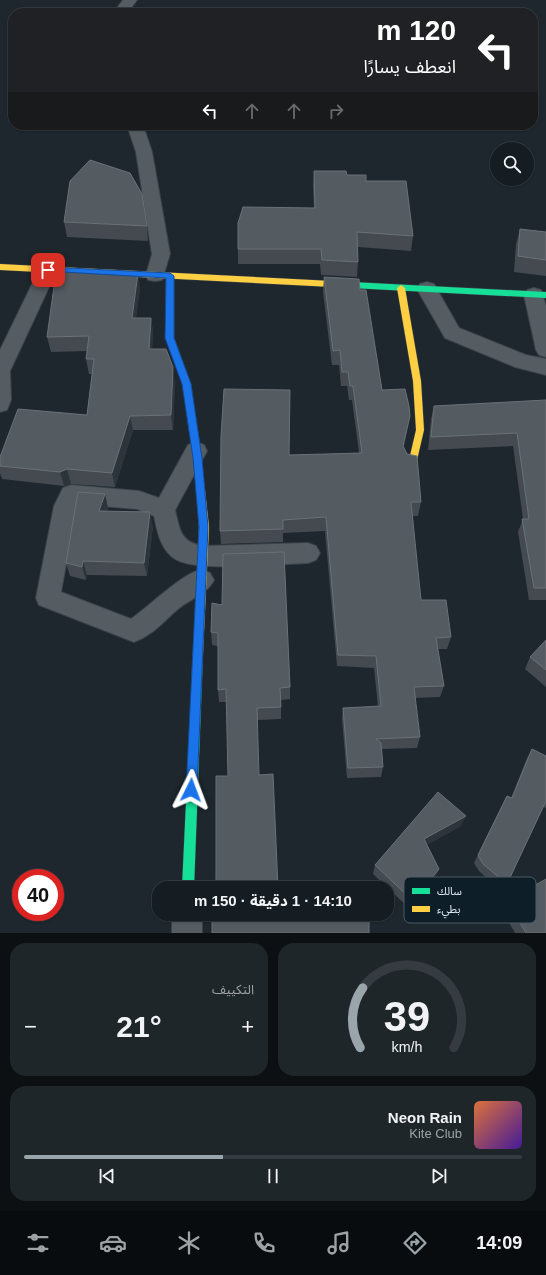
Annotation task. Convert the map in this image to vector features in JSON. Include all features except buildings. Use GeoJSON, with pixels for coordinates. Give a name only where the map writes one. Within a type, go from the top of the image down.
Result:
{"type":"FeatureCollection","features":[{"type":"Feature","properties":{"kind":"street"},"geometry":{"type":"LineString","coordinates":[[137,130],[144,152],[161,254],[162,275],[170,338],[187,384],[204,527],[188,881]]}},
{"type":"Feature","properties":{"kind":"street"},"geometry":{"type":"LineString","coordinates":[[0,267],[540,295],[546,350]]}},
{"type":"Feature","properties":{"kind":"street"},"geometry":{"type":"LineString","coordinates":[[0,404],[2,400],[0,371],[48,270]]}},
{"type":"Feature","properties":{"kind":"street"},"geometry":{"type":"LineString","coordinates":[[401,288],[417,381],[420,430],[413,460]]}},
{"type":"Feature","properties":{"kind":"street"},"geometry":{"type":"LineString","coordinates":[[427,289],[452,333],[522,362],[546,366]]}},
{"type":"Feature","properties":{"kind":"street"},"geometry":{"type":"LineString","coordinates":[[196,451],[164,510],[170,537],[184,553],[203,556],[308,553]]}},
{"type":"Feature","properties":{"kind":"street"},"geometry":{"type":"LineString","coordinates":[[164,510],[140,500],[70,494],[62,521],[48,598],[134,631],[154,617],[170,601],[202,580]]}},
{"type":"Feature","properties":{"kind":"street"},"geometry":{"type":"LineString","coordinates":[[187,921],[187,933]]}},
{"type":"Feature","properties":{"kind":"traffic: fast"},"geometry":{"type":"LineString","coordinates":[[170,276],[170,338],[187,384],[198,463]]}},
{"type":"Feature","properties":{"kind":"traffic: fast"},"geometry":{"type":"LineString","coordinates":[[332,284],[546,295]]}},
{"type":"Feature","properties":{"kind":"traffic: fast"},"geometry":{"type":"LineString","coordinates":[[188,881],[198,653]]}},
{"type":"Feature","properties":{"kind":"traffic: slow"},"geometry":{"type":"LineString","coordinates":[[0,267],[332,284]]}},
{"type":"Feature","properties":{"kind":"traffic: slow"},"geometry":{"type":"LineString","coordinates":[[401,288],[417,381],[420,430],[413,460]]}},
{"type":"Feature","properties":{"kind":"traffic: slow"},"geometry":{"type":"LineString","coordinates":[[198,463],[204,527],[198,653]]}},
{"type":"Feature","properties":{"kind":"route"},"geometry":{"type":"LineString","coordinates":[[48,270],[170,276],[170,338],[187,384],[204,527],[191,790]]}}]}
